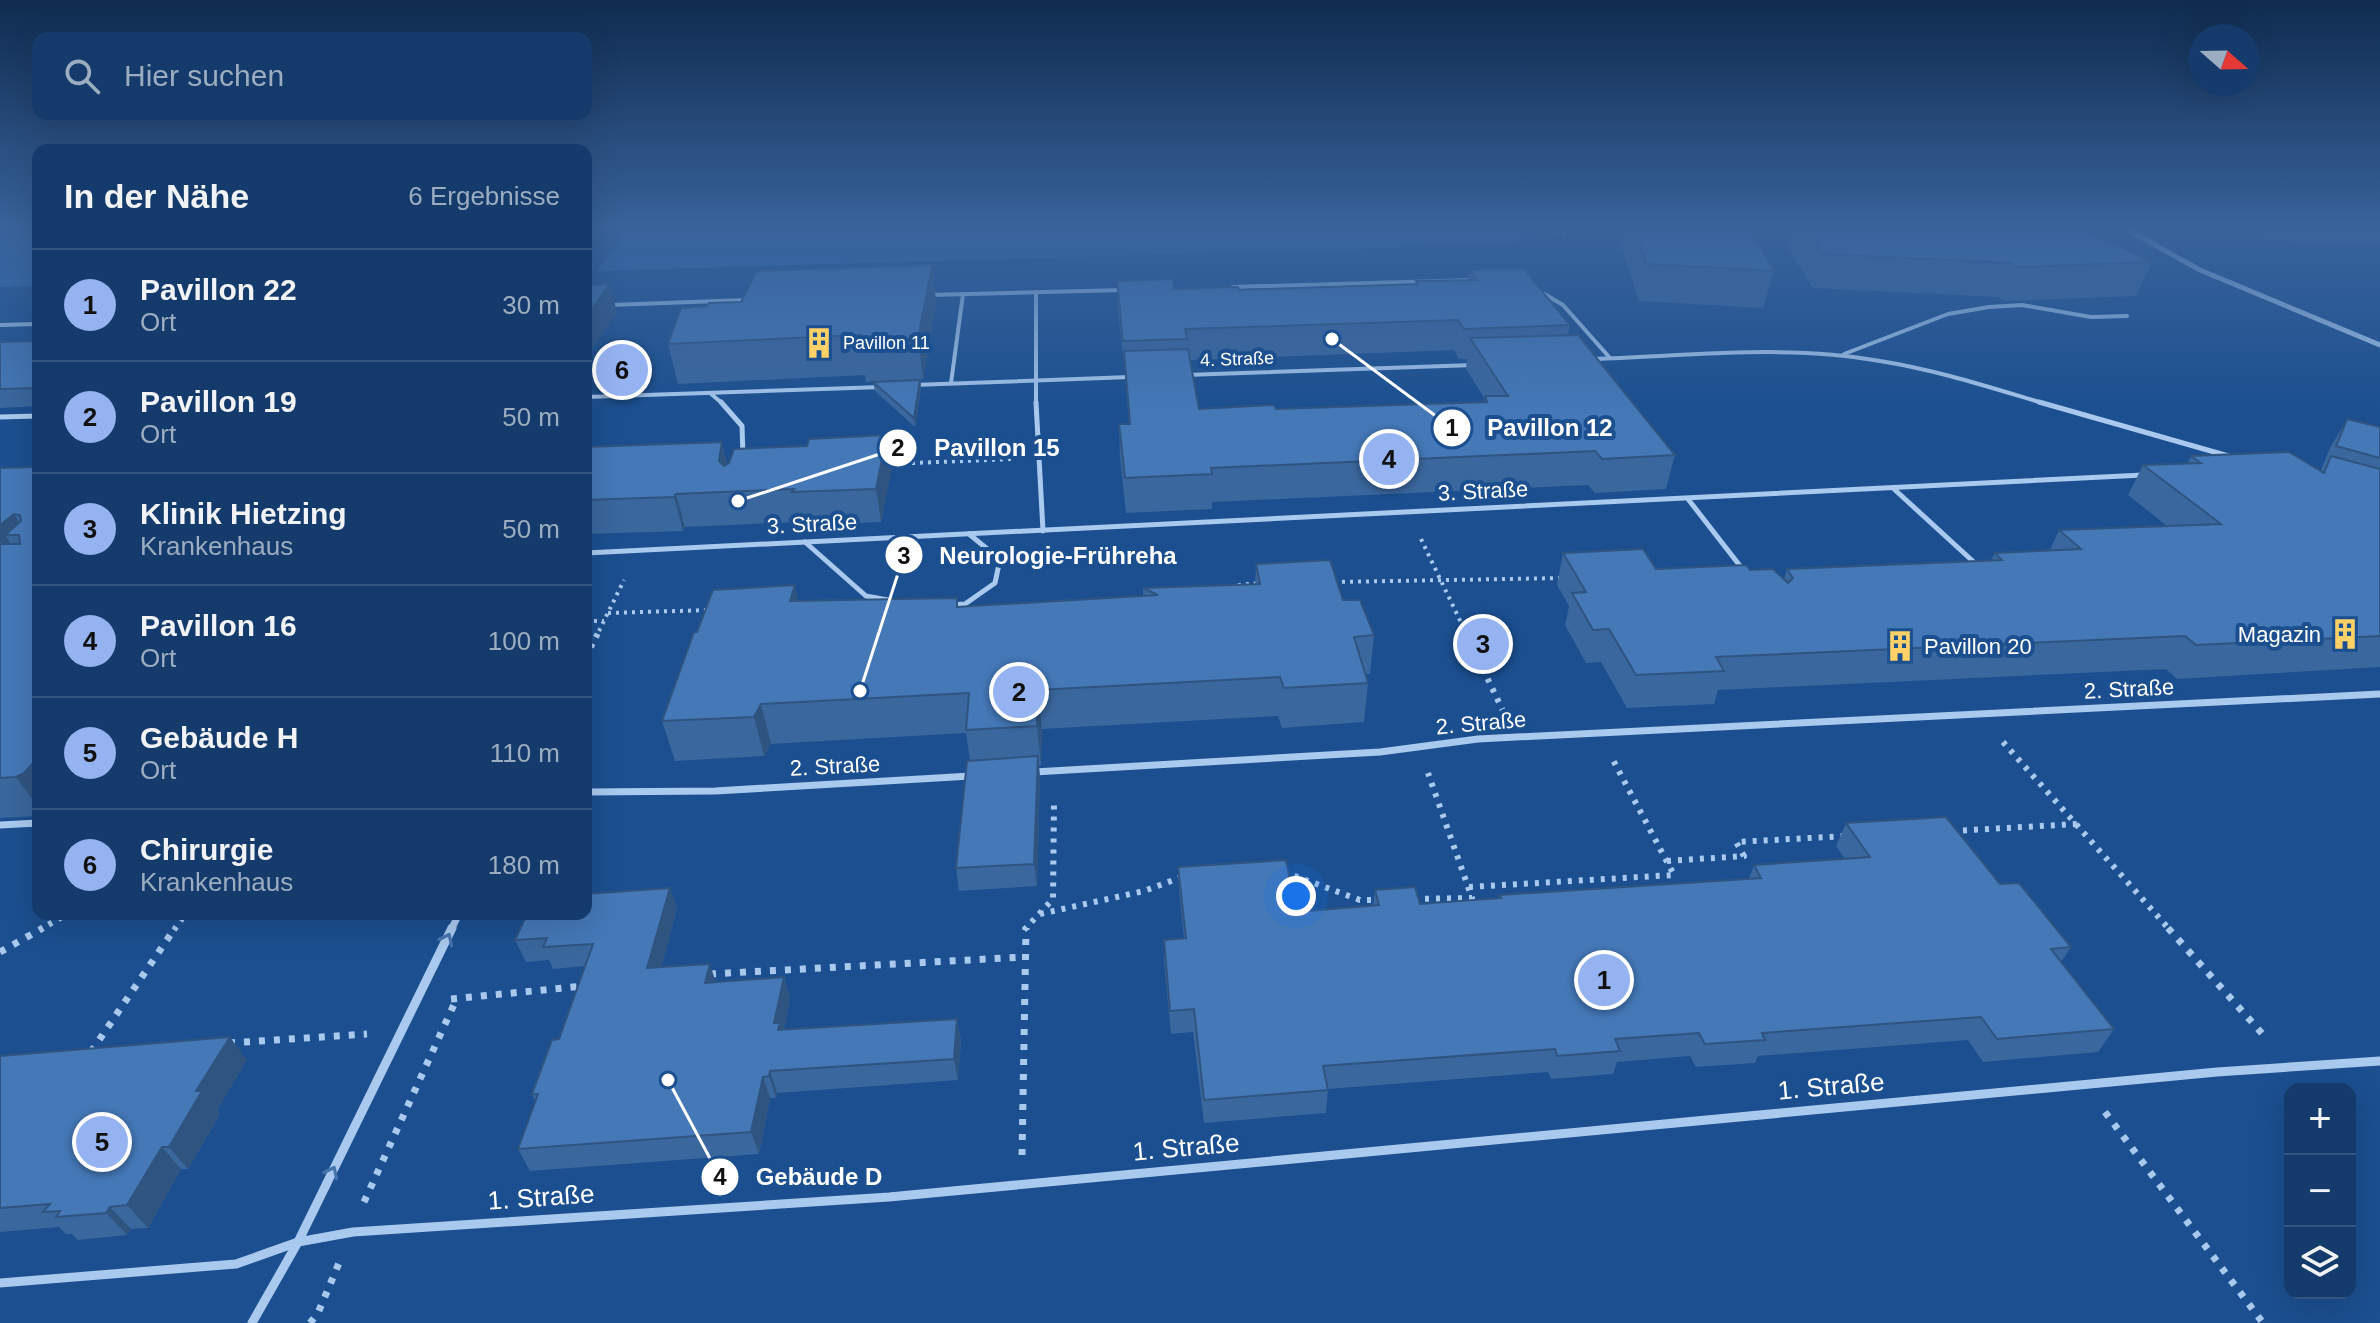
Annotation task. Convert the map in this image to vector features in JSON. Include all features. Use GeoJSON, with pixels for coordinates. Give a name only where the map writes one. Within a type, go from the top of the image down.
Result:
{"type":"FeatureCollection","features":[{"type":"Feature","properties":{"kind":"street"},"geometry":{"type":"LineString","coordinates":[[2252,292],[2380,345]]}},
{"type":"Feature","properties":{"kind":"lane"},"geometry":{"type":"LineString","coordinates":[[1036,292],[1035,380],[1043,531]]}},
{"type":"Feature","properties":{"kind":"lane"},"geometry":{"type":"LineString","coordinates":[[917,295],[1048,292]]}},
{"type":"Feature","properties":{"kind":"lane"},"geometry":{"type":"LineString","coordinates":[[1537,292],[1563,305],[1610,358]]}},
{"type":"Feature","properties":{"kind":"lane"},"geometry":{"type":"LineString","coordinates":[[951,383],[963,294]]}},
{"type":"Feature","properties":{"kind":"lane"},"geometry":{"type":"LineString","coordinates":[[599,306],[750,300]]}},
{"type":"Feature","properties":{"kind":"lane"},"geometry":{"type":"LineString","coordinates":[[1841,355],[1948,314],[1989,307],[2022,305],[2091,317],[2127,316]]}},
{"type":"Feature","properties":{"kind":"lane"},"geometry":{"type":"LineString","coordinates":[[0,325],[32,324]]}},
{"type":"Feature","properties":{"kind":"lane"},"geometry":{"type":"LineString","coordinates":[[1584,360],[1793,353],[1841,355],[1944,374],[2232,459]]}},
{"type":"Feature","properties":{"kind":"lane","name":"4. Straße"},"geometry":{"type":"LineString","coordinates":[[1176,375],[1489,364]]}},
{"type":"Feature","properties":{"kind":"lane"},"geometry":{"type":"LineString","coordinates":[[899,386],[1145,376]]}},
{"type":"Feature","properties":{"kind":"lane"},"geometry":{"type":"LineString","coordinates":[[592,397],[886,387]]}},
{"type":"Feature","properties":{"kind":"lane"},"geometry":{"type":"LineString","coordinates":[[709,393],[734,411],[744,427],[741,468]]}},
{"type":"Feature","properties":{"kind":"lane"},"geometry":{"type":"LineString","coordinates":[[0,417],[32,416]]}},
{"type":"Feature","properties":{"kind":"lane","name":"3. Straße"},"geometry":{"type":"LineString","coordinates":[[592,553],[2155,475]]}},
{"type":"Feature","properties":{"kind":"lane"},"geometry":{"type":"LineString","coordinates":[[1893,488],[1980,568]]}},
{"type":"Feature","properties":{"kind":"lane"},"geometry":{"type":"LineString","coordinates":[[1688,499],[1750,579]]}},
{"type":"Feature","properties":{"kind":"lane"},"geometry":{"type":"LineString","coordinates":[[941,606],[965,604],[995,583],[999,564],[991,552],[969,534]]}},
{"type":"Feature","properties":{"kind":"lane"},"geometry":{"type":"LineString","coordinates":[[805,542],[866,596],[901,603]]}},
{"type":"Feature","properties":{"kind":"lane","name":"2. Straße"},"geometry":{"type":"LineString","coordinates":[[1024,773],[1420,747],[1516,737],[2380,694]]}},
{"type":"Feature","properties":{"kind":"lane","name":"2. Straße"},"geometry":{"type":"LineString","coordinates":[[592,792],[715,791],[977,776]]}},
{"type":"Feature","properties":{"kind":"lane"},"geometry":{"type":"LineString","coordinates":[[0,825],[32,823]]}},
{"type":"Feature","properties":{"kind":"lane"},"geometry":{"type":"LineString","coordinates":[[252,1323],[298,1242],[456,920]]}},
{"type":"Feature","properties":{"kind":"lane","name":"1. Straße"},"geometry":{"type":"LineString","coordinates":[[0,1283],[236,1264],[298,1242],[353,1232],[889,1197],[2084,1085],[2380,1061]]}},
{"type":"Feature","properties":{"kind":"path"},"geometry":{"type":"LineString","coordinates":[[881,464],[1039,458]]}},
{"type":"Feature","properties":{"kind":"path"},"geometry":{"type":"LineString","coordinates":[[1408,513],[1516,737]]}},
{"type":"Feature","properties":{"kind":"path"},"geometry":{"type":"LineString","coordinates":[[592,645],[639,550]]}},
{"type":"Feature","properties":{"kind":"path"},"geometry":{"type":"LineString","coordinates":[[1322,583],[1565,578]]}},
{"type":"Feature","properties":{"kind":"path"},"geometry":{"type":"LineString","coordinates":[[1234,586],[1262,583]]}},
{"type":"Feature","properties":{"kind":"path"},"geometry":{"type":"LineString","coordinates":[[608,613],[719,610]]}},
{"type":"Feature","properties":{"kind":"path"},"geometry":{"type":"LineString","coordinates":[[592,621],[604,621]]}},
{"type":"Feature","properties":{"kind":"path"},"geometry":{"type":"LineString","coordinates":[[1978,714],[2292,1067]]}},
{"type":"Feature","properties":{"kind":"path"},"geometry":{"type":"LineString","coordinates":[[1469,887],[1674,875],[1598,733]]}},
{"type":"Feature","properties":{"kind":"path"},"geometry":{"type":"LineString","coordinates":[[1402,899],[1472,898],[1420,747]]}},
{"type":"Feature","properties":{"kind":"path"},"geometry":{"type":"LineString","coordinates":[[1022,1185],[1024,930],[1053,899],[1054,771]]}},
{"type":"Feature","properties":{"kind":"path"},"geometry":{"type":"LineString","coordinates":[[1937,832],[2077,824]]}},
{"type":"Feature","properties":{"kind":"path"},"geometry":{"type":"LineString","coordinates":[[1667,861],[1744,856],[1736,842],[1860,836]]}},
{"type":"Feature","properties":{"kind":"path"},"geometry":{"type":"LineString","coordinates":[[1276,873],[1290,872],[1360,900],[1388,900]]}},
{"type":"Feature","properties":{"kind":"path"},"geometry":{"type":"LineString","coordinates":[[1040,914],[1144,891],[1177,878],[1191,877]]}},
{"type":"Feature","properties":{"kind":"path"},"geometry":{"type":"LineString","coordinates":[[0,952],[56,920]]}},
{"type":"Feature","properties":{"kind":"path"},"geometry":{"type":"LineString","coordinates":[[81,1063],[181,920]]}},
{"type":"Feature","properties":{"kind":"path"},"geometry":{"type":"LineString","coordinates":[[697,975],[1024,957]]}},
{"type":"Feature","properties":{"kind":"path"},"geometry":{"type":"LineString","coordinates":[[416,1002],[591,986]]}},
{"type":"Feature","properties":{"kind":"path"},"geometry":{"type":"LineString","coordinates":[[310,1323],[318,1313],[374,1175],[456,999]]}},
{"type":"Feature","properties":{"kind":"path"},"geometry":{"type":"LineString","coordinates":[[214,1044],[401,1032]]}},
{"type":"Feature","properties":{"kind":"path"},"geometry":{"type":"LineString","coordinates":[[89,1052],[104,1051]]}},
{"type":"Feature","properties":{"kind":"path"},"geometry":{"type":"LineString","coordinates":[[2084,1085],[2263,1323]]}},
{"type":"Feature","properties":{"kind":"building"},"geometry":{"type":"Polygon","coordinates":[[[592,292],[604,292],[592,309],[592,292]]]}},
{"type":"Feature","properties":{"kind":"building"},"geometry":{"type":"Polygon","coordinates":[[[746,292],[927,292],[918,339],[860,341],[860,335],[668,344],[681,308],[741,302],[746,292]]]}},
{"type":"Feature","properties":{"kind":"building"},"geometry":{"type":"Polygon","coordinates":[[[1118,292],[1543,292],[1570,325],[1464,329],[1458,320],[1185,329],[1187,339],[1123,341],[1118,292]]]}},
{"type":"Feature","properties":{"kind":"building"},"geometry":{"type":"Polygon","coordinates":[[[1578,335],[1675,455],[1602,459],[1595,451],[1211,468],[1212,474],[1125,478],[1119,424],[1130,424],[1124,351],[1188,349],[1199,409],[1487,402],[1485,396],[1508,396],[1470,338],[1578,335]]]}},
{"type":"Feature","properties":{"kind":"building"},"geometry":{"type":"Polygon","coordinates":[[[32,341],[32,388],[0,389],[0,342],[32,341]]]}},
{"type":"Feature","properties":{"kind":"building"},"geometry":{"type":"Polygon","coordinates":[[[920,380],[914,418],[873,382],[920,380]]]}},
{"type":"Feature","properties":{"kind":"building"},"geometry":{"type":"Polygon","coordinates":[[[2347,419],[2380,427],[2380,458],[2336,446],[2347,419]]]}},
{"type":"Feature","properties":{"kind":"building"},"geometry":{"type":"Polygon","coordinates":[[[887,435],[876,489],[792,492],[794,489],[592,500],[592,447],[722,442],[719,461],[724,466],[729,463],[734,449],[807,446],[809,439],[887,435]]]}},
{"type":"Feature","properties":{"kind":"building"},"geometry":{"type":"Polygon","coordinates":[[[2289,452],[2324,473],[2331,456],[2380,469],[2380,636],[2196,645],[2185,636],[1716,657],[1724,671],[1636,675],[1609,629],[1593,630],[1572,593],[1586,592],[1563,553],[1643,549],[1656,569],[1746,565],[1750,570],[1773,569],[1788,583],[1793,578],[1787,569],[2002,560],[1995,553],[2081,549],[2059,530],[2221,524],[2143,465],[2201,463],[2191,456],[2289,452]]]}},
{"type":"Feature","properties":{"kind":"building"},"geometry":{"type":"Polygon","coordinates":[[[32,467],[32,764],[16,777],[0,778],[0,544],[20,544],[19,535],[5,535],[21,521],[20,515],[14,514],[0,525],[0,468],[32,467]]]}},
{"type":"Feature","properties":{"kind":"building"},"geometry":{"type":"Polygon","coordinates":[[[1330,560],[1343,600],[1360,600],[1374,635],[1354,637],[1368,683],[1284,688],[1280,677],[1038,690],[1037,726],[966,730],[969,693],[761,704],[754,717],[662,721],[694,632],[697,632],[713,590],[795,585],[790,601],[957,598],[957,607],[1158,595],[1143,588],[1260,584],[1256,564],[1330,560]]]}},
{"type":"Feature","properties":{"kind":"building"},"geometry":{"type":"Polygon","coordinates":[[[1038,756],[1034,864],[956,868],[967,761],[1038,756]]]}},
{"type":"Feature","properties":{"kind":"building"},"geometry":{"type":"Polygon","coordinates":[[[1946,817],[2000,884],[2019,883],[2071,947],[2051,949],[2114,1029],[1997,1039],[1981,1017],[1762,1033],[1765,1040],[1705,1044],[1699,1033],[1615,1039],[1620,1051],[1557,1056],[1555,1049],[1323,1066],[1328,1090],[1204,1100],[1194,1009],[1170,1011],[1164,940],[1186,938],[1178,867],[1286,860],[1296,912],[1379,905],[1375,890],[1415,887],[1420,904],[1501,898],[1499,895],[1761,878],[1754,865],[1870,857],[1846,823],[1946,817]]]}},
{"type":"Feature","properties":{"kind":"building"},"geometry":{"type":"Polygon","coordinates":[[[670,888],[647,968],[710,964],[705,983],[784,977],[774,1023],[780,1023],[778,1030],[957,1019],[954,1059],[770,1071],[769,1076],[763,1077],[751,1132],[518,1149],[538,1094],[532,1094],[552,1040],[559,1039],[593,944],[543,947],[547,938],[515,940],[524,920],[592,920],[592,894],[670,888]]]}},
{"type":"Feature","properties":{"kind":"building"},"geometry":{"type":"Polygon","coordinates":[[[230,1037],[196,1091],[202,1091],[169,1147],[162,1147],[127,1205],[110,1207],[106,1213],[56,1217],[60,1211],[43,1212],[50,1204],[0,1208],[0,1056],[230,1037]]]}},
{"type":"Feature","properties":{"kind":"place","name":"Pavillon 12"},"geometry":{"type":"Point","coordinates":[1332,339]}},
{"type":"Feature","properties":{"kind":"place","name":"Pavillon 11"},"geometry":{"type":"Point","coordinates":[819,343]}},
{"type":"Feature","properties":{"kind":"place","name":"Chirurgie"},"geometry":{"type":"Point","coordinates":[622,370]}},
{"type":"Feature","properties":{"kind":"place","name":"Pavillon 16"},"geometry":{"type":"Point","coordinates":[1389,459]}},
{"type":"Feature","properties":{"kind":"place","name":"Pavillon 15"},"geometry":{"type":"Point","coordinates":[738,501]}},
{"type":"Feature","properties":{"kind":"place","name":"Magazin"},"geometry":{"type":"Point","coordinates":[2345,634]}},
{"type":"Feature","properties":{"kind":"place","name":"Klinik Hietzing"},"geometry":{"type":"Point","coordinates":[1483,644]}},
{"type":"Feature","properties":{"kind":"place","name":"Pavillon 20"},"geometry":{"type":"Point","coordinates":[1900,646]}},
{"type":"Feature","properties":{"kind":"place","name":"Neurologie-Frühreha"},"geometry":{"type":"Point","coordinates":[860,691]}},
{"type":"Feature","properties":{"kind":"place","name":"Pavillon 19"},"geometry":{"type":"Point","coordinates":[1019,692]}},
{"type":"Feature","properties":{"kind":"place","name":"Pavillon 22"},"geometry":{"type":"Point","coordinates":[1604,980]}},
{"type":"Feature","properties":{"kind":"place","name":"Gebäude D"},"geometry":{"type":"Point","coordinates":[668,1080]}},
{"type":"Feature","properties":{"kind":"place","name":"Gebäude H"},"geometry":{"type":"Point","coordinates":[102,1142]}}]}
